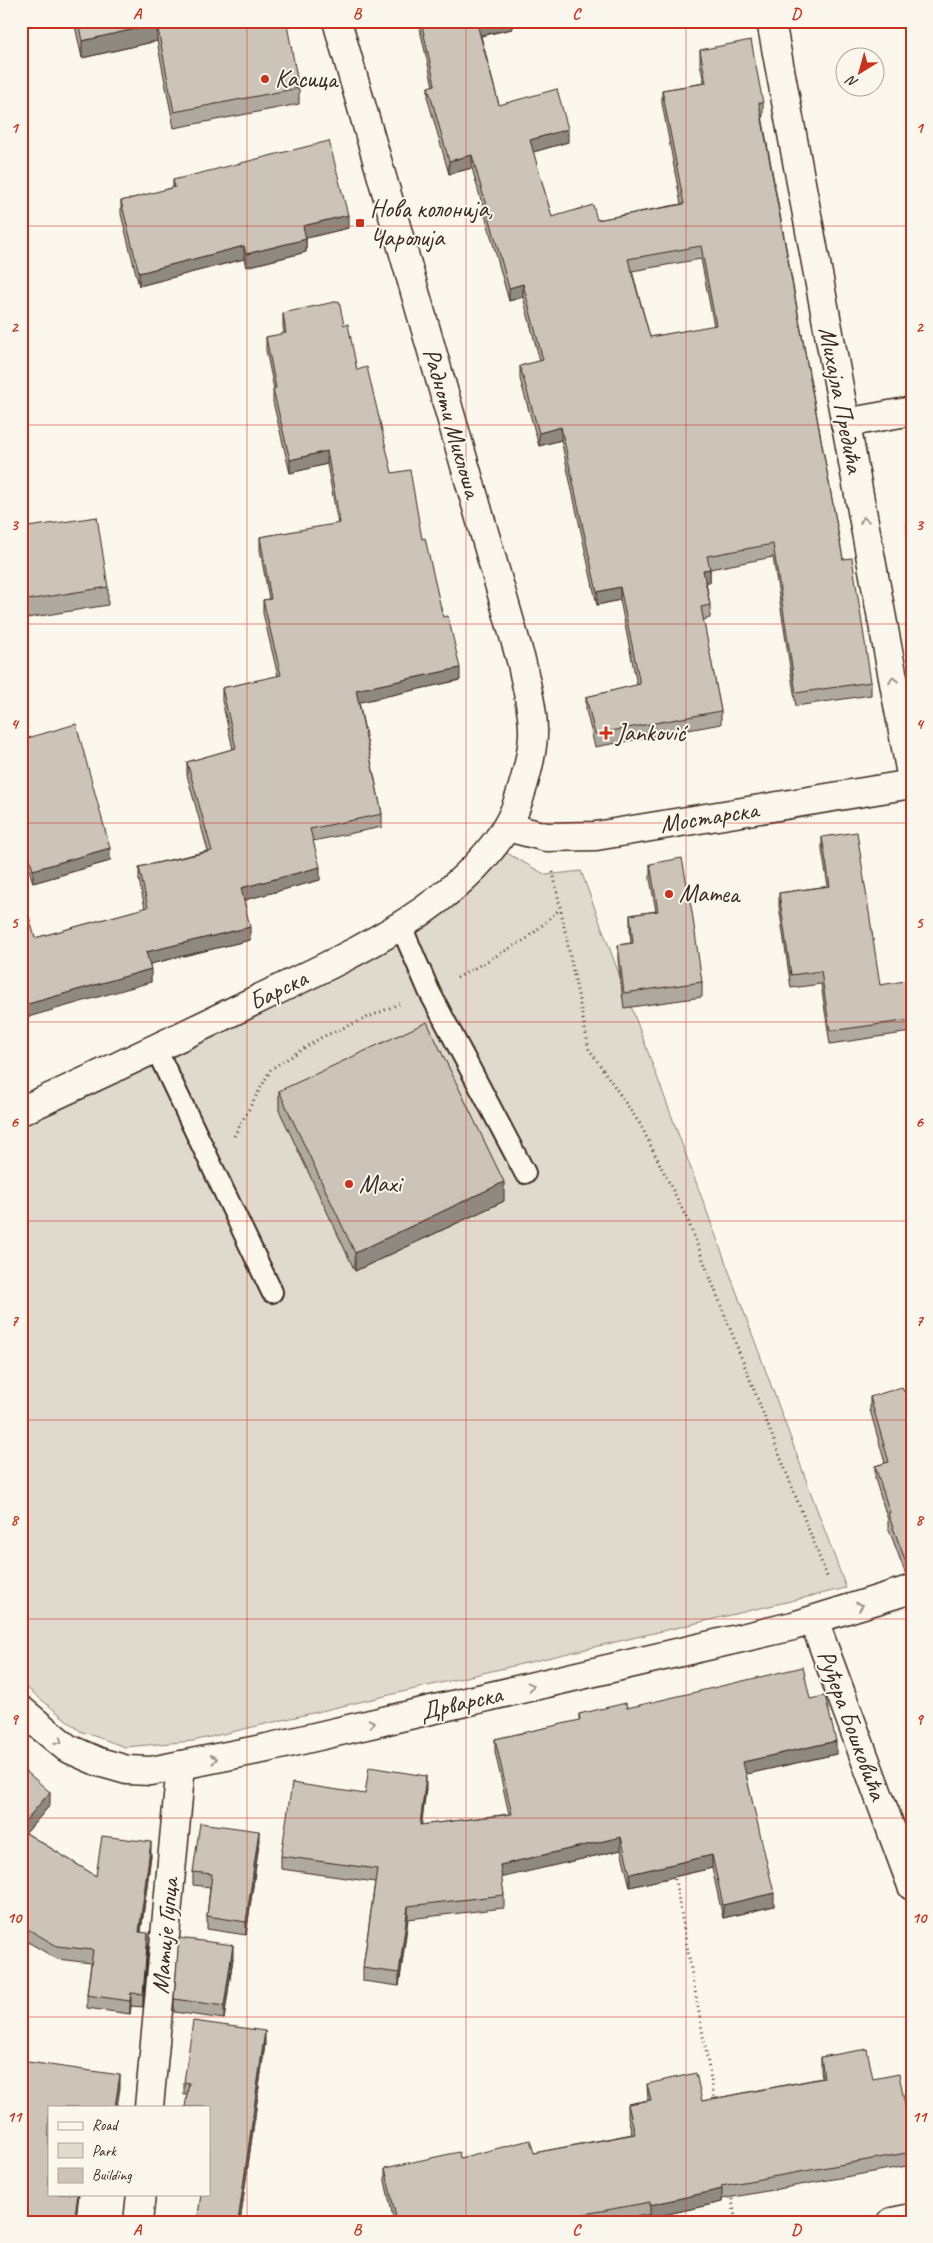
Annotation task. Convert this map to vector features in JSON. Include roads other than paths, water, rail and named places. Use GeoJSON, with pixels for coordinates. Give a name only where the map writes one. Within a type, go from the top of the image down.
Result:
{"type":"FeatureCollection","features":[{"type":"Feature","properties":{"kind":"street","name":"Радноти Миклоша"},"geometry":{"type":"LineString","coordinates":[[337,21],[522,664],[533,734],[523,786],[507,827]]}},
{"type":"Feature","properties":{"kind":"street","name":"Михајла Предића"},"geometry":{"type":"LineString","coordinates":[[771,21],[912,780]]}},
{"type":"Feature","properties":{"kind":"street"},"geometry":{"type":"LineString","coordinates":[[846,423],[912,410]]}},
{"type":"Feature","properties":{"kind":"street","name":"Мостарска"},"geometry":{"type":"LineString","coordinates":[[507,827],[546,838],[596,836],[912,784]]}},
{"type":"Feature","properties":{"kind":"street","name":"Барска"},"geometry":{"type":"LineString","coordinates":[[21,1111],[156,1049],[353,953],[401,926],[459,884],[484,858],[507,827]]}},
{"type":"Feature","properties":{"kind":"street","name":"Дрварска"},"geometry":{"type":"LineString","coordinates":[[21,1710],[67,1748],[99,1762],[127,1770],[151,1771],[267,1748],[814,1621],[912,1589]]}},
{"type":"Feature","properties":{"kind":"street","name":"Руђера Бошковића"},"geometry":{"type":"LineString","coordinates":[[814,1621],[912,1886]]}},
{"type":"Feature","properties":{"kind":"street","name":"Матије Гупца"},"geometry":{"type":"LineString","coordinates":[[149,2106],[181,1765]]}},
{"type":"Feature","properties":{"kind":"street"},"geometry":{"type":"LineString","coordinates":[[138,2222],[141,2196]]}},
{"type":"Feature","properties":{"kind":"street"},"geometry":{"type":"LineString","coordinates":[[892,2222],[912,2218]]}},
{"type":"Feature","properties":{"kind":"lane"},"geometry":{"type":"LineString","coordinates":[[401,926],[429,991],[525,1173]]}},
{"type":"Feature","properties":{"kind":"lane"},"geometry":{"type":"LineString","coordinates":[[156,1049],[272,1292]]}},
{"type":"Feature","properties":{"kind":"place","name":"Касица"},"geometry":{"type":"Point","coordinates":[265,79]}},
{"type":"Feature","properties":{"kind":"place","name":"Нова колонија, Чаролија"},"geometry":{"type":"Point","coordinates":[360,223]}},
{"type":"Feature","properties":{"kind":"place","name":"Janković"},"geometry":{"type":"Point","coordinates":[606,733]}},
{"type":"Feature","properties":{"kind":"place","name":"Матеа"},"geometry":{"type":"Point","coordinates":[669,894]}},
{"type":"Feature","properties":{"kind":"place","name":"Maxi"},"geometry":{"type":"Point","coordinates":[349,1184]}}]}
